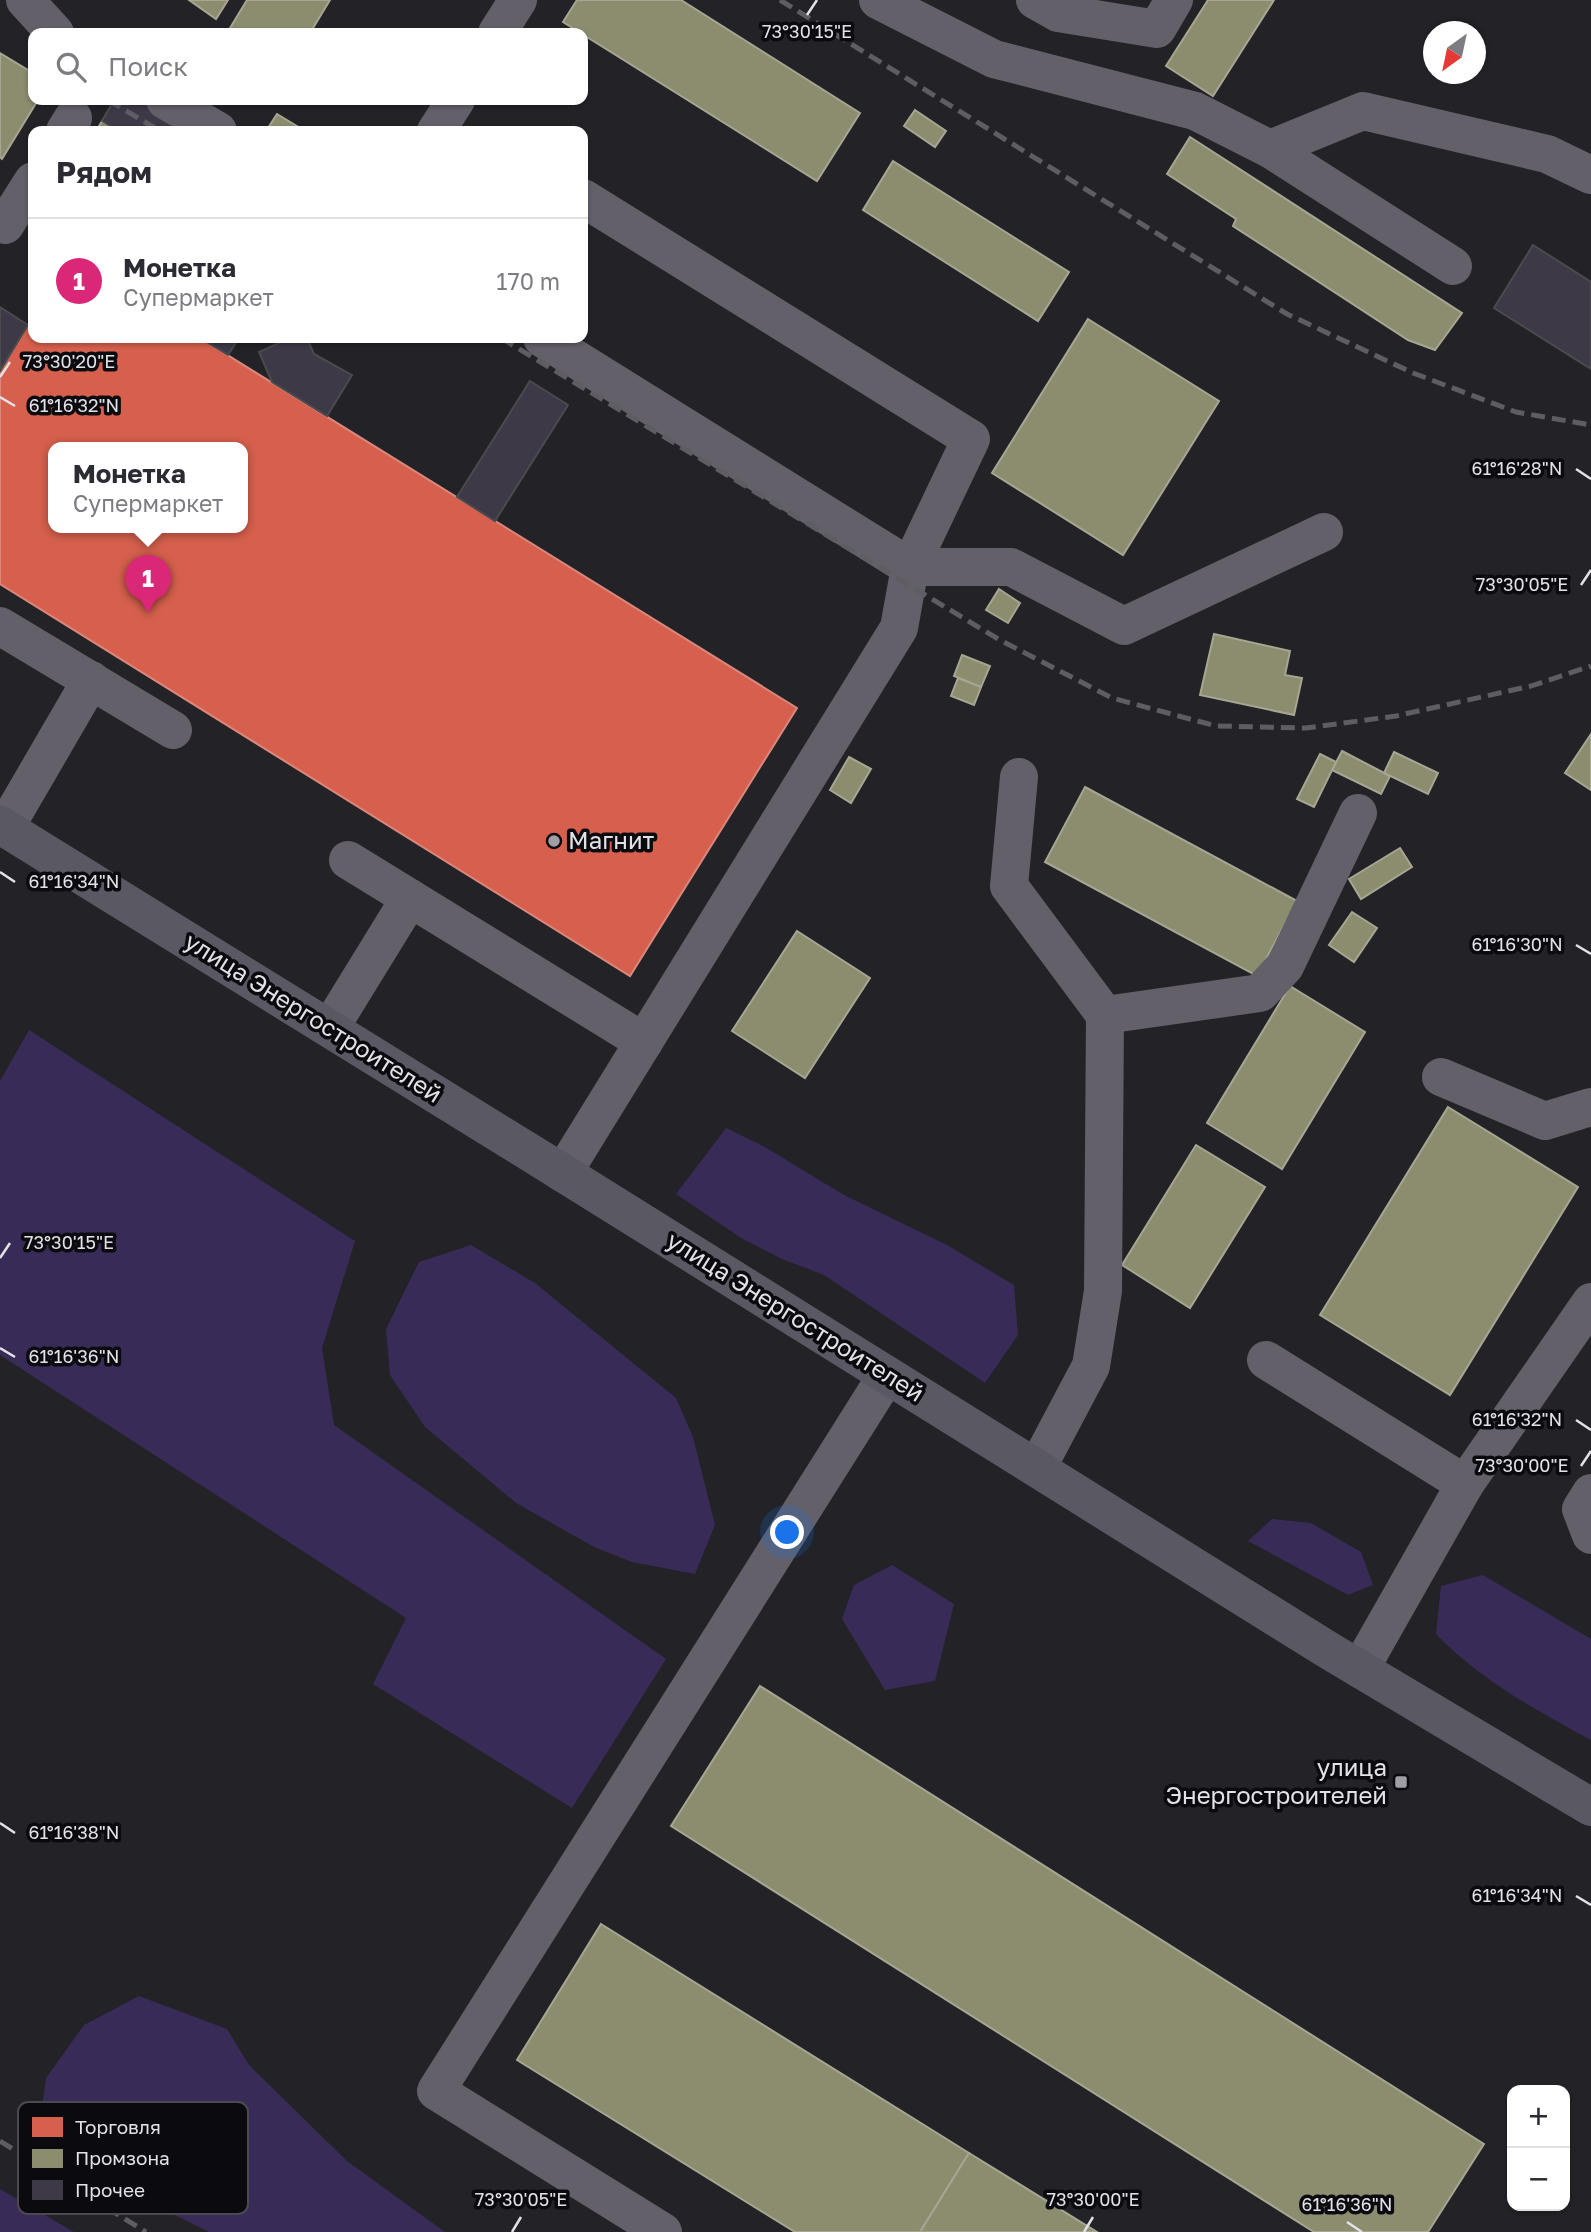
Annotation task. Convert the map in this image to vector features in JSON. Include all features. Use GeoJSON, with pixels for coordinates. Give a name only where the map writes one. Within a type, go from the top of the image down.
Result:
{"type":"FeatureCollection","features":[{"type":"Feature","properties":{"kind":"main road","name":"улица Энергостроителей"},"geometry":{"type":"LineString","coordinates":[[2,827],[1360,1669],[1591,1807]]}},
{"type":"Feature","properties":{"kind":"lane"},"geometry":{"type":"LineString","coordinates":[[25,0],[50,28]]}},
{"type":"Feature","properties":{"kind":"lane"},"geometry":{"type":"LineString","coordinates":[[500,28],[518,0]]}},
{"type":"Feature","properties":{"kind":"lane"},"geometry":{"type":"LineString","coordinates":[[877,0],[994,59],[1195,111],[1270,149],[1453,267]]}},
{"type":"Feature","properties":{"kind":"lane"},"geometry":{"type":"LineString","coordinates":[[1035,0],[1058,13],[1157,29],[1174,0]]}},
{"type":"Feature","properties":{"kind":"lane"},"geometry":{"type":"LineString","coordinates":[[174,105],[209,126]]}},
{"type":"Feature","properties":{"kind":"lane"},"geometry":{"type":"LineString","coordinates":[[1270,149],[1363,111],[1547,154],[1591,175]]}},
{"type":"Feature","properties":{"kind":"lane"},"geometry":{"type":"LineString","coordinates":[[0,222],[5,225],[28,189]]}},
{"type":"Feature","properties":{"kind":"lane"},"geometry":{"type":"LineString","coordinates":[[563,1173],[899,628],[910,567],[971,439],[588,201]]}},
{"type":"Feature","properties":{"kind":"lane"},"geometry":{"type":"LineString","coordinates":[[550,343],[910,567],[1011,567],[1124,626],[1324,532]]}},
{"type":"Feature","properties":{"kind":"lane"},"geometry":{"type":"LineString","coordinates":[[0,626],[173,730]]}},
{"type":"Feature","properties":{"kind":"lane"},"geometry":{"type":"LineString","coordinates":[[2,827],[91,680]]}},
{"type":"Feature","properties":{"kind":"lane"},"geometry":{"type":"LineString","coordinates":[[1019,778],[1009,886],[1105,1015],[1103,1291],[1091,1366],[1037,1468]]}},
{"type":"Feature","properties":{"kind":"lane"},"geometry":{"type":"LineString","coordinates":[[1105,1015],[1260,993],[1285,966],[1358,813]]}},
{"type":"Feature","properties":{"kind":"lane"},"geometry":{"type":"LineString","coordinates":[[348,860],[644,1042]]}},
{"type":"Feature","properties":{"kind":"lane"},"geometry":{"type":"LineString","coordinates":[[330,1028],[410,898]]}},
{"type":"Feature","properties":{"kind":"lane"},"geometry":{"type":"LineString","coordinates":[[1441,1077],[1545,1121],[1591,1107]]}},
{"type":"Feature","properties":{"kind":"lane"},"geometry":{"type":"LineString","coordinates":[[1360,1669],[1465,1485],[1591,1302]]}},
{"type":"Feature","properties":{"kind":"lane"},"geometry":{"type":"LineString","coordinates":[[1266,1360],[1465,1485]]}},
{"type":"Feature","properties":{"kind":"lane"},"geometry":{"type":"LineString","coordinates":[[663,2232],[436,2091],[887,1375]]}},
{"type":"Feature","properties":{"kind":"lane"},"geometry":{"type":"LineString","coordinates":[[1591,1493],[1581,1509],[1591,1535]]}},
{"type":"Feature","properties":{"kind":"shaded area"},"geometry":{"type":"Polygon","coordinates":[[[29,1030],[355,1241],[322,1348],[334,1425],[666,1659],[572,1808],[373,1684],[406,1618],[0,1355],[0,1081],[29,1030]]]}},
{"type":"Feature","properties":{"kind":"shaded area"},"geometry":{"type":"Polygon","coordinates":[[[726,1128],[765,1147],[844,1195],[947,1245],[1014,1285],[1018,1335],[985,1383],[824,1275],[782,1259],[741,1238],[676,1194],[726,1128]]]}},
{"type":"Feature","properties":{"kind":"shaded area"},"geometry":{"type":"Polygon","coordinates":[[[471,1245],[535,1283],[676,1398],[693,1437],[715,1525],[695,1574],[632,1562],[594,1547],[516,1503],[425,1427],[390,1375],[386,1329],[419,1262],[471,1245]]]}},
{"type":"Feature","properties":{"kind":"shaded area"},"geometry":{"type":"Polygon","coordinates":[[[1272,1519],[1311,1523],[1361,1552],[1373,1585],[1348,1595],[1248,1541],[1272,1519]]]}},
{"type":"Feature","properties":{"kind":"shaded area"},"geometry":{"type":"Polygon","coordinates":[[[892,1565],[954,1604],[935,1681],[885,1690],[842,1619],[854,1585],[892,1565]]]}},
{"type":"Feature","properties":{"kind":"shaded area"},"geometry":{"type":"Polygon","coordinates":[[[1483,1575],[1591,1639],[1591,1740],[1490,1680],[1436,1634],[1441,1586],[1483,1575]]]}},
{"type":"Feature","properties":{"kind":"shaded area"},"geometry":{"type":"Polygon","coordinates":[[[139,1996],[227,2029],[249,2065],[347,2161],[445,2232],[209,2232],[173,2214],[248,2214],[248,2102],[43,2102],[46,2078],[84,2025],[139,1996]]]}},
{"type":"Feature","properties":{"kind":"shaded area"},"geometry":{"type":"Polygon","coordinates":[[[0,2189],[18,2199],[18,2214],[43,2214],[74,2232],[0,2232],[0,2189]]]}},
{"type":"Feature","properties":{"kind":"building: Торговля"},"geometry":{"type":"Polygon","coordinates":[[[28,325],[28,343],[208,343],[797,708],[630,976],[0,584],[0,371],[28,325]]]}},
{"type":"Feature","properties":{"kind":"building: Промзона"},"geometry":{"type":"Polygon","coordinates":[[[189,0],[228,0],[216,19],[189,0]]]}},
{"type":"Feature","properties":{"kind":"building: Промзона"},"geometry":{"type":"Polygon","coordinates":[[[247,0],[330,0],[313,28],[230,28],[247,0]]]}},
{"type":"Feature","properties":{"kind":"building: Промзона"},"geometry":{"type":"Polygon","coordinates":[[[577,0],[681,0],[860,113],[817,181],[588,38],[588,28],[573,28],[563,22],[577,0]]]}},
{"type":"Feature","properties":{"kind":"building: Промзона"},"geometry":{"type":"Polygon","coordinates":[[[1208,0],[1274,0],[1213,96],[1166,66],[1208,0]]]}},
{"type":"Feature","properties":{"kind":"building: Промзона"},"geometry":{"type":"Polygon","coordinates":[[[0,53],[28,70],[28,105],[35,105],[2,159],[0,53]]]}},
{"type":"Feature","properties":{"kind":"building: Промзона"},"geometry":{"type":"Polygon","coordinates":[[[915,110],[946,131],[935,147],[904,126],[915,110]]]}},
{"type":"Feature","properties":{"kind":"building: Промзона"},"geometry":{"type":"Polygon","coordinates":[[[277,114],[297,126],[269,126],[277,114]]]}},
{"type":"Feature","properties":{"kind":"building: Промзона"},"geometry":{"type":"Polygon","coordinates":[[[1190,137],[1462,313],[1435,350],[1408,340],[1233,226],[1236,219],[1167,174],[1190,137]]]}},
{"type":"Feature","properties":{"kind":"building: Промзона"},"geometry":{"type":"Polygon","coordinates":[[[893,161],[1069,272],[1038,321],[863,210],[893,161]]]}},
{"type":"Feature","properties":{"kind":"building: Промзона"},"geometry":{"type":"Polygon","coordinates":[[[1088,319],[1219,401],[1123,555],[992,473],[1088,319]]]}},
{"type":"Feature","properties":{"kind":"building: Промзона"},"geometry":{"type":"Polygon","coordinates":[[[999,589],[1020,603],[1008,623],[986,610],[999,589]]]}},
{"type":"Feature","properties":{"kind":"building: Промзона"},"geometry":{"type":"Polygon","coordinates":[[[1214,634],[1290,651],[1285,675],[1302,678],[1294,715],[1200,695],[1214,634]]]}},
{"type":"Feature","properties":{"kind":"building: Промзона"},"geometry":{"type":"Polygon","coordinates":[[[962,655],[990,666],[981,687],[954,676],[962,655]]]}},
{"type":"Feature","properties":{"kind":"building: Промзона"},"geometry":{"type":"Polygon","coordinates":[[[958,678],[981,687],[974,705],[951,696],[958,678]]]}},
{"type":"Feature","properties":{"kind":"building: Промзона"},"geometry":{"type":"Polygon","coordinates":[[[1591,734],[1591,790],[1565,773],[1591,734]]]}},
{"type":"Feature","properties":{"kind":"building: Промзона"},"geometry":{"type":"Polygon","coordinates":[[[1342,751],[1390,776],[1381,794],[1332,770],[1342,751]]]}},
{"type":"Feature","properties":{"kind":"building: Промзона"},"geometry":{"type":"Polygon","coordinates":[[[1394,752],[1438,773],[1428,794],[1384,773],[1394,752]]]}},
{"type":"Feature","properties":{"kind":"building: Промзона"},"geometry":{"type":"Polygon","coordinates":[[[1320,754],[1336,762],[1314,807],[1297,799],[1320,754]]]}},
{"type":"Feature","properties":{"kind":"building: Промзона"},"geometry":{"type":"Polygon","coordinates":[[[849,757],[871,769],[851,803],[830,790],[849,757]]]}},
{"type":"Feature","properties":{"kind":"building: Промзона"},"geometry":{"type":"Polygon","coordinates":[[[1085,787],[1297,901],[1257,976],[1045,862],[1085,787]]]}},
{"type":"Feature","properties":{"kind":"building: Промзона"},"geometry":{"type":"Polygon","coordinates":[[[1400,848],[1412,867],[1361,899],[1349,879],[1400,848]]]}},
{"type":"Feature","properties":{"kind":"building: Промзона"},"geometry":{"type":"Polygon","coordinates":[[[1352,912],[1377,928],[1354,962],[1329,945],[1352,912]]]}},
{"type":"Feature","properties":{"kind":"building: Промзона"},"geometry":{"type":"Polygon","coordinates":[[[797,931],[870,978],[805,1078],[732,1031],[797,931]]]}},
{"type":"Feature","properties":{"kind":"building: Промзона"},"geometry":{"type":"Polygon","coordinates":[[[1290,986],[1365,1032],[1282,1169],[1207,1123],[1290,986]]]}},
{"type":"Feature","properties":{"kind":"building: Промзона"},"geometry":{"type":"Polygon","coordinates":[[[1448,1107],[1578,1187],[1450,1395],[1320,1315],[1448,1107]]]}},
{"type":"Feature","properties":{"kind":"building: Промзона"},"geometry":{"type":"Polygon","coordinates":[[[1196,1145],[1265,1187],[1190,1308],[1122,1265],[1196,1145]]]}},
{"type":"Feature","properties":{"kind":"building: Промзона"},"geometry":{"type":"Polygon","coordinates":[[[760,1686],[1484,2144],[1428,2232],[1314,2232],[671,1826],[760,1686]]]}},
{"type":"Feature","properties":{"kind":"building: Промзона"},"geometry":{"type":"Polygon","coordinates":[[[601,1924],[969,2153],[920,2232],[795,2232],[517,2060],[601,1924]]]}},
{"type":"Feature","properties":{"kind":"building: Промзона"},"geometry":{"type":"Polygon","coordinates":[[[969,2153],[1097,2232],[920,2232],[969,2153]]]}},
{"type":"Feature","properties":{"kind":"building: Прочее"},"geometry":{"type":"Polygon","coordinates":[[[111,105],[150,105],[186,126],[110,126],[102,121],[111,105]]]}},
{"type":"Feature","properties":{"kind":"building: Прочее"},"geometry":{"type":"Polygon","coordinates":[[[1533,245],[1591,282],[1591,369],[1494,308],[1533,245]]]}},
{"type":"Feature","properties":{"kind":"building: Прочее"},"geometry":{"type":"Polygon","coordinates":[[[0,307],[28,325],[0,371],[0,307]]]}},
{"type":"Feature","properties":{"kind":"building: Прочее"},"geometry":{"type":"Polygon","coordinates":[[[208,343],[236,343],[228,355],[208,343]]]}},
{"type":"Feature","properties":{"kind":"building: Прочее"},"geometry":{"type":"Polygon","coordinates":[[[279,343],[309,343],[314,354],[352,375],[327,416],[272,382],[259,352],[279,343]]]}},
{"type":"Feature","properties":{"kind":"building: Прочее"},"geometry":{"type":"Polygon","coordinates":[[[530,381],[568,405],[495,521],[457,497],[530,381]]]}},
{"type":"Feature","properties":{"kind":"railway"},"geometry":{"type":"LineString","coordinates":[[780,0],[1287,314],[1413,373],[1516,412],[1591,425]]}},
{"type":"Feature","properties":{"kind":"railway"},"geometry":{"type":"LineString","coordinates":[[116,105],[152,126]]}},
{"type":"Feature","properties":{"kind":"railway"},"geometry":{"type":"LineString","coordinates":[[509,343],[998,639],[1112,698],[1216,726],[1306,728],[1396,716],[1531,686],[1591,666]]}},
{"type":"Feature","properties":{"kind":"railway"},"geometry":{"type":"LineString","coordinates":[[0,2141],[18,2152]]}},
{"type":"Feature","properties":{"kind":"railway"},"geometry":{"type":"LineString","coordinates":[[117,2214],[146,2232]]}},
{"type":"Feature","properties":{"kind":"place","name":"Монетка"},"geometry":{"type":"Point","coordinates":[148,613]}},
{"type":"Feature","properties":{"kind":"place","name":"Магнит"},"geometry":{"type":"Point","coordinates":[554,841]}},
{"type":"Feature","properties":{"kind":"place","name":"улица Энергостроителей"},"geometry":{"type":"Point","coordinates":[1401,1782]}}]}
